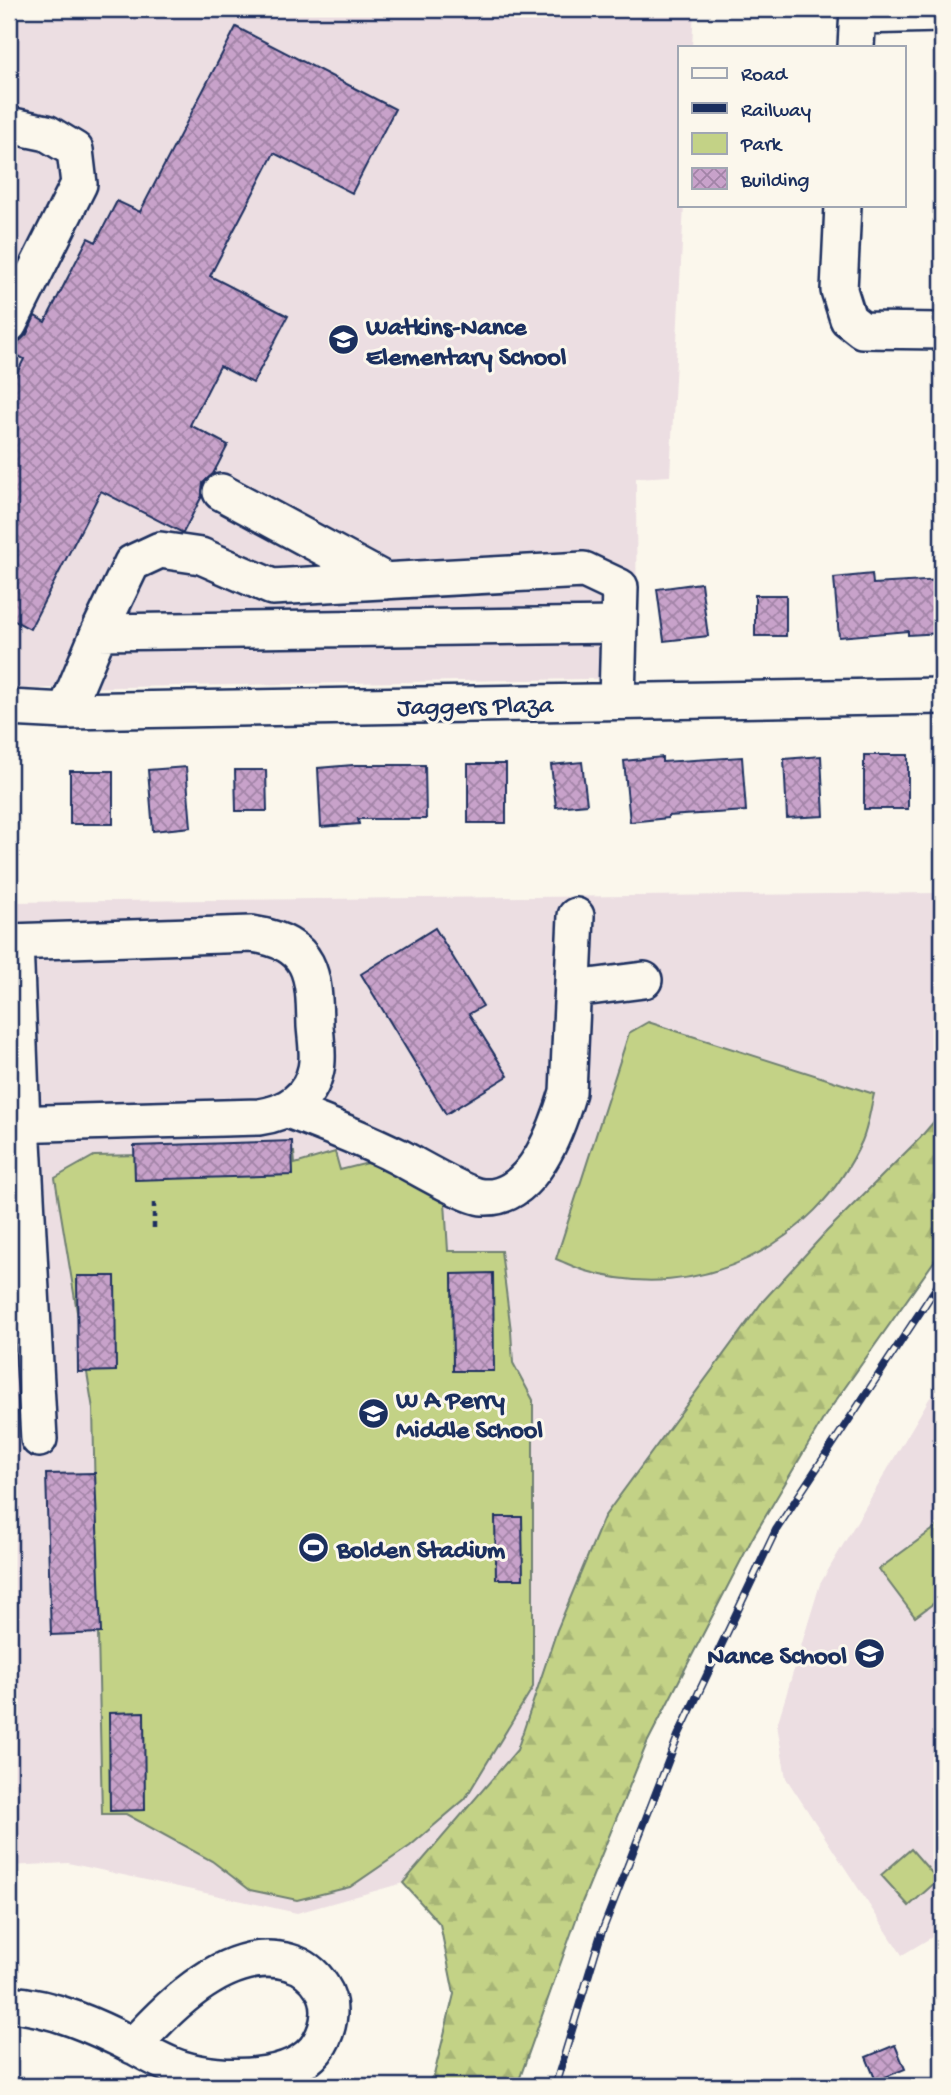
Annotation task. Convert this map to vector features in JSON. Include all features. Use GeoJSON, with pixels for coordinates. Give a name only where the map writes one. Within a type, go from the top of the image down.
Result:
{"type":"FeatureCollection","features":[{"type":"Feature","properties":{"kind":"street"},"geometry":{"type":"LineString","coordinates":[[858,24],[942,14]]}},
{"type":"Feature","properties":{"kind":"street"},"geometry":{"type":"LineString","coordinates":[[9,324],[79,184],[75,150],[47,133],[12,133]]}},
{"type":"Feature","properties":{"kind":"street"},"geometry":{"type":"LineString","coordinates":[[843,206],[839,290],[848,319],[862,330],[942,331]]}},
{"type":"Feature","properties":{"kind":"street"},"geometry":{"type":"LineString","coordinates":[[221,492],[386,581]]}},
{"type":"Feature","properties":{"kind":"street"},"geometry":{"type":"LineString","coordinates":[[66,711],[132,563],[160,550],[201,556],[272,587],[584,570],[620,587],[617,701]]}},
{"type":"Feature","properties":{"kind":"street"},"geometry":{"type":"LineString","coordinates":[[99,632],[619,625]]}},
{"type":"Feature","properties":{"kind":"street","name":"Jaggers Plaza"},"geometry":{"type":"LineString","coordinates":[[9,708],[66,711],[942,696]]}},
{"type":"Feature","properties":{"kind":"street"},"geometry":{"type":"LineString","coordinates":[[288,1110],[368,1142],[482,1197],[511,1190],[525,1180],[537,1165],[561,1116],[568,1092],[576,916]]}},
{"type":"Feature","properties":{"kind":"street"},"geometry":{"type":"LineString","coordinates":[[15,1124],[259,1117],[288,1110],[302,1097],[312,1082],[317,1067],[314,986],[310,970],[300,956],[283,943],[270,936],[252,934],[12,942],[15,1124],[23,1404],[39,1438]]}},
{"type":"Feature","properties":{"kind":"street"},"geometry":{"type":"LineString","coordinates":[[574,989],[644,979]]}},
{"type":"Feature","properties":{"kind":"street"},"geometry":{"type":"LineString","coordinates":[[9,2004],[65,2015],[157,2059],[195,2073],[230,2076],[285,2069],[312,2054],[326,2030],[328,2002],[325,1991],[311,1972],[297,1964],[264,1958],[246,1961],[211,1978],[173,2005],[133,2046]]}},
{"type":"Feature","properties":{"kind":"path"},"geometry":{"type":"LineString","coordinates":[[154,1203],[154,1231]]}},
{"type":"Feature","properties":{"kind":"shaded area","name":"Watkins-Nance Elementary School"},"geometry":{"type":"Polygon","coordinates":[[[442,9],[694,9],[692,46],[678,46],[678,206],[684,206],[670,476],[636,478],[637,678],[9,689],[9,20],[442,9]]]}},
{"type":"Feature","properties":{"kind":"shaded area","name":"W A Perry Middle School"},"geometry":{"type":"Polygon","coordinates":[[[942,893],[942,1137],[567,1713],[403,1883],[297,1913],[68,1863],[9,1866],[9,902],[942,893]]]}},
{"type":"Feature","properties":{"kind":"shaded area","name":"Nance School"},"geometry":{"type":"Polygon","coordinates":[[[942,1383],[942,1931],[902,1955],[786,1778],[777,1725],[820,1584],[929,1399],[942,1383]]]}},
{"type":"Feature","properties":{"kind":"green space"},"geometry":{"type":"Polygon","coordinates":[[[648,1022],[874,1094],[862,1141],[841,1178],[815,1210],[784,1237],[748,1258],[710,1272],[670,1280],[628,1279],[586,1271],[556,1259],[629,1033],[648,1022]]]}},
{"type":"Feature","properties":{"kind":"green space"},"geometry":{"type":"Polygon","coordinates":[[[942,1112],[942,1250],[825,1416],[752,1539],[647,1743],[583,1900],[517,2086],[424,2086],[434,2075],[454,1994],[440,1924],[403,1883],[517,1750],[557,1630],[604,1517],[763,1301],[942,1112]]]}},
{"type":"Feature","properties":{"kind":"green space","name":"Bolden Stadium"},"geometry":{"type":"Polygon","coordinates":[[[294,1152],[295,1164],[335,1152],[340,1170],[376,1161],[445,1202],[448,1251],[501,1251],[513,1363],[533,1400],[533,1687],[465,1799],[410,1846],[350,1887],[297,1900],[250,1890],[212,1861],[126,1814],[102,1814],[93,1409],[55,1178],[94,1156],[294,1152]]]}},
{"type":"Feature","properties":{"kind":"green space"},"geometry":{"type":"Polygon","coordinates":[[[942,1523],[942,1597],[915,1617],[879,1569],[942,1523]]]}},
{"type":"Feature","properties":{"kind":"green space"},"geometry":{"type":"Polygon","coordinates":[[[911,1849],[938,1880],[909,1906],[881,1875],[911,1849]]]}},
{"type":"Feature","properties":{"kind":"building"},"geometry":{"type":"Polygon","coordinates":[[[236,27],[395,109],[352,193],[274,153],[210,276],[288,316],[253,383],[220,366],[190,425],[228,445],[213,474],[203,483],[202,496],[183,533],[101,491],[30,629],[9,618],[9,389],[24,359],[10,352],[15,343],[27,334],[35,316],[45,322],[88,238],[96,242],[117,201],[140,212],[236,27]]]}},
{"type":"Feature","properties":{"kind":"building"},"geometry":{"type":"Polygon","coordinates":[[[872,574],[873,584],[942,580],[942,633],[908,635],[908,631],[839,637],[834,578],[872,574]]]}},
{"type":"Feature","properties":{"kind":"building"},"geometry":{"type":"Polygon","coordinates":[[[701,583],[708,636],[664,641],[657,589],[701,583]]]}},
{"type":"Feature","properties":{"kind":"building"},"geometry":{"type":"Polygon","coordinates":[[[755,595],[786,595],[786,636],[755,636],[755,595]]]}},
{"type":"Feature","properties":{"kind":"building"},"geometry":{"type":"Polygon","coordinates":[[[864,755],[908,755],[908,809],[864,809],[864,755]]]}},
{"type":"Feature","properties":{"kind":"building"},"geometry":{"type":"Polygon","coordinates":[[[821,756],[824,816],[787,818],[784,759],[821,756]]]}},
{"type":"Feature","properties":{"kind":"building"},"geometry":{"type":"Polygon","coordinates":[[[662,757],[662,762],[742,757],[746,811],[668,816],[630,822],[624,761],[662,757]]]}},
{"type":"Feature","properties":{"kind":"building"},"geometry":{"type":"Polygon","coordinates":[[[582,762],[587,804],[556,807],[551,765],[582,762]]]}},
{"type":"Feature","properties":{"kind":"building"},"geometry":{"type":"Polygon","coordinates":[[[468,764],[506,764],[506,823],[468,823],[468,764]]]}},
{"type":"Feature","properties":{"kind":"building"},"geometry":{"type":"Polygon","coordinates":[[[425,765],[426,819],[358,819],[359,824],[321,827],[318,768],[425,765]]]}},
{"type":"Feature","properties":{"kind":"building"},"geometry":{"type":"Polygon","coordinates":[[[186,767],[191,827],[153,831],[148,770],[186,767]]]}},
{"type":"Feature","properties":{"kind":"building"},"geometry":{"type":"Polygon","coordinates":[[[235,770],[266,770],[267,811],[236,811],[235,770]]]}},
{"type":"Feature","properties":{"kind":"building"},"geometry":{"type":"Polygon","coordinates":[[[70,771],[113,771],[113,824],[70,824],[70,771]]]}},
{"type":"Feature","properties":{"kind":"building"},"geometry":{"type":"Polygon","coordinates":[[[435,928],[483,1006],[469,1014],[508,1076],[446,1114],[361,974],[435,928]]]}},
{"type":"Feature","properties":{"kind":"building"},"geometry":{"type":"Polygon","coordinates":[[[292,1141],[293,1175],[135,1180],[134,1146],[292,1141]]]}},
{"type":"Feature","properties":{"kind":"building"},"geometry":{"type":"Polygon","coordinates":[[[493,1273],[494,1371],[453,1371],[452,1274],[493,1273]]]}},
{"type":"Feature","properties":{"kind":"building"},"geometry":{"type":"Polygon","coordinates":[[[77,1276],[115,1276],[116,1371],[78,1372],[77,1276]]]}},
{"type":"Feature","properties":{"kind":"building"},"geometry":{"type":"Polygon","coordinates":[[[95,1473],[101,1633],[51,1635],[46,1474],[95,1473]]]}},
{"type":"Feature","properties":{"kind":"building"},"geometry":{"type":"Polygon","coordinates":[[[495,1517],[522,1517],[523,1579],[496,1579],[495,1517]]]}},
{"type":"Feature","properties":{"kind":"building"},"geometry":{"type":"Polygon","coordinates":[[[144,1712],[145,1810],[110,1811],[109,1713],[144,1712]]]}},
{"type":"Feature","properties":{"kind":"building"},"geometry":{"type":"Polygon","coordinates":[[[895,2045],[905,2069],[876,2081],[866,2057],[895,2045]]]}},
{"type":"Feature","properties":{"kind":"railway"},"geometry":{"type":"LineString","coordinates":[[555,2086],[601,1934],[678,1736],[776,1530],[942,1279]]}},
{"type":"Feature","properties":{"kind":"place","name":"Watkins-Nance Elementary School"},"geometry":{"type":"Point","coordinates":[343,340]}},
{"type":"Feature","properties":{"kind":"place","name":"W A Perry Middle School"},"geometry":{"type":"Point","coordinates":[373,1413]}},
{"type":"Feature","properties":{"kind":"place","name":"Bolden Stadium"},"geometry":{"type":"Point","coordinates":[314,1548]}},
{"type":"Feature","properties":{"kind":"place","name":"Nance School"},"geometry":{"type":"Point","coordinates":[870,1654]}}]}
